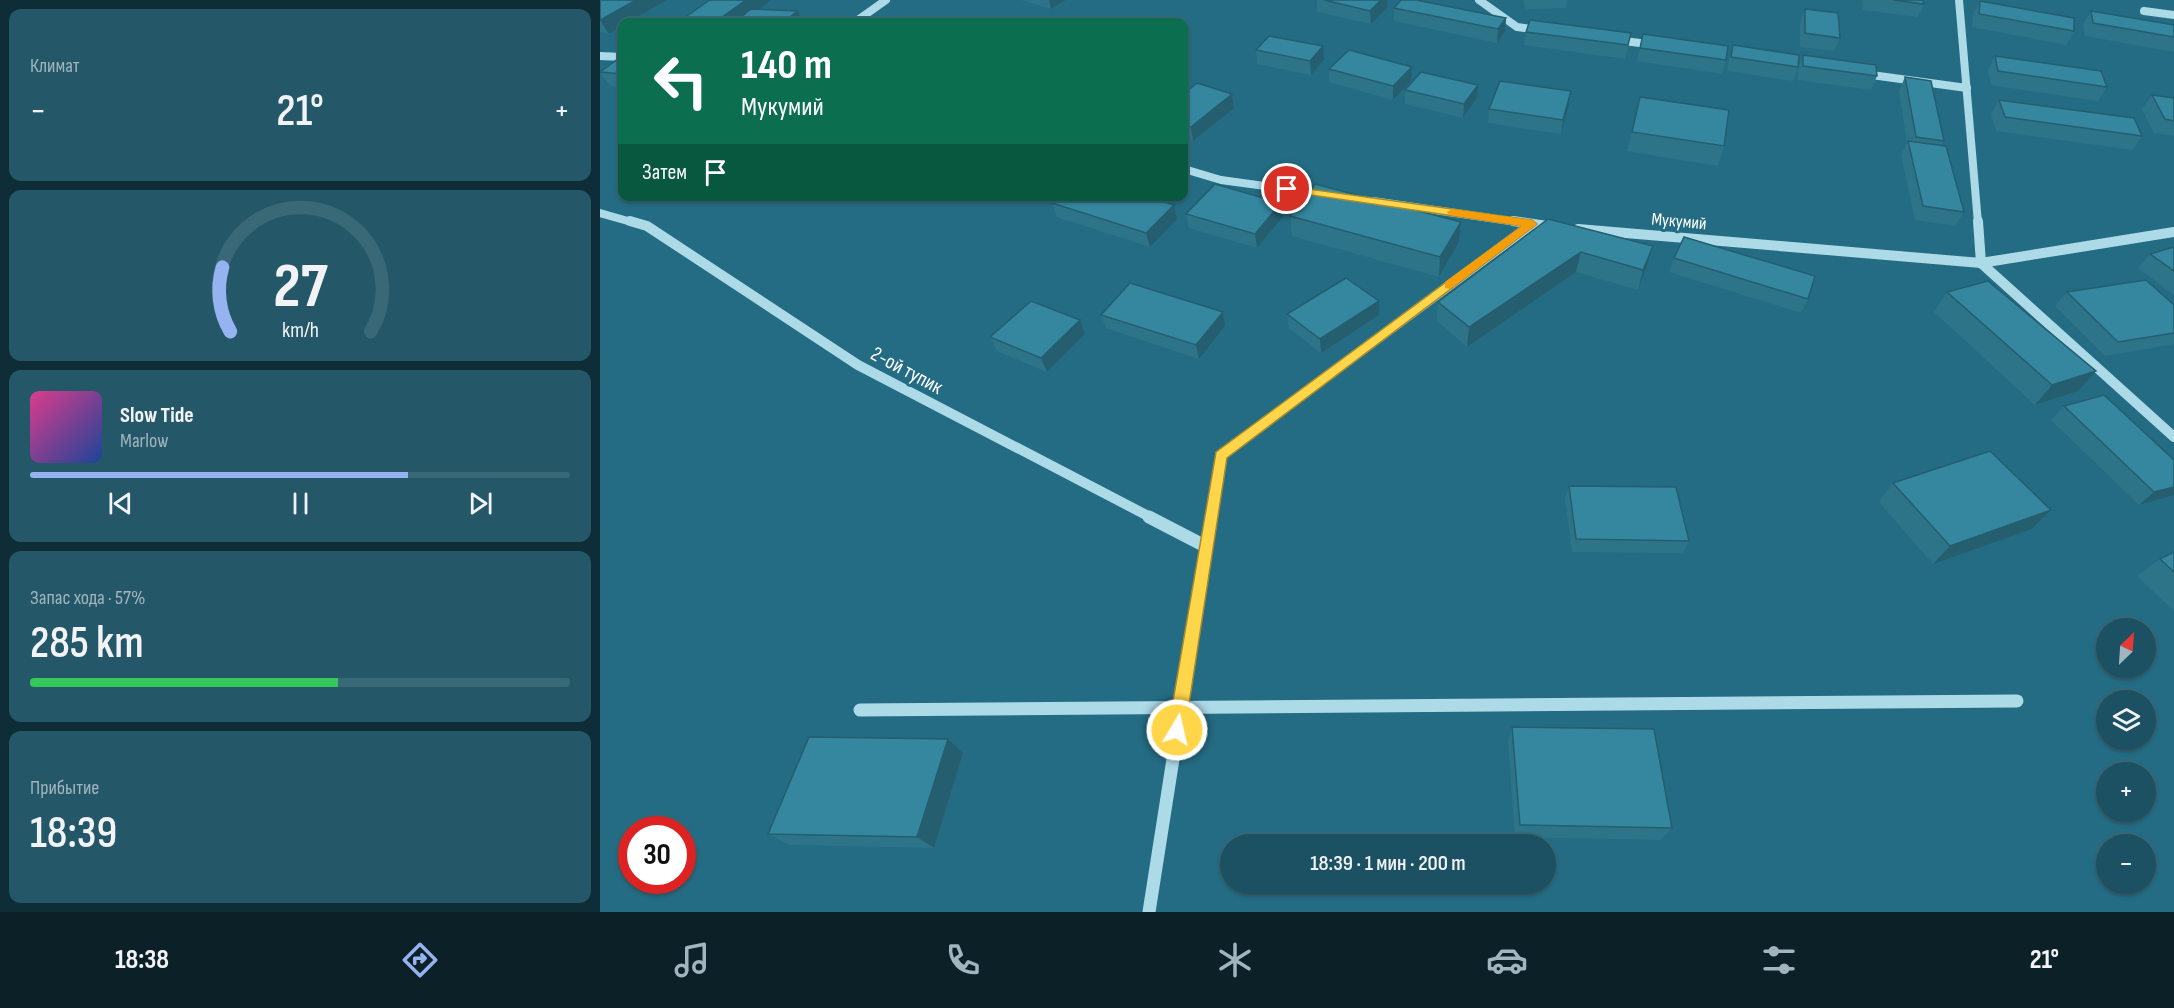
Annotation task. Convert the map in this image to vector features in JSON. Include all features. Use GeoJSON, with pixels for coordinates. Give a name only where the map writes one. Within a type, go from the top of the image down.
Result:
{"type":"FeatureCollection","features":[{"type":"Feature","properties":{"kind":"street"},"geometry":{"type":"LineString","coordinates":[[861,18],[886,0]]}},
{"type":"Feature","properties":{"kind":"street"},"geometry":{"type":"LineString","coordinates":[[1479,0],[1517,27],[1552,32]]}},
{"type":"Feature","properties":{"kind":"street"},"geometry":{"type":"LineString","coordinates":[[1959,0],[1981,263],[2174,437]]}},
{"type":"Feature","properties":{"kind":"street"},"geometry":{"type":"LineString","coordinates":[[2144,11],[2174,15]]}},
{"type":"Feature","properties":{"kind":"street"},"geometry":{"type":"LineString","coordinates":[[1611,40],[1659,46]]}},
{"type":"Feature","properties":{"kind":"street"},"geometry":{"type":"LineString","coordinates":[[600,56],[618,57]]}},
{"type":"Feature","properties":{"kind":"street"},"geometry":{"type":"LineString","coordinates":[[1860,73],[1967,88]]}},
{"type":"Feature","properties":{"kind":"street"},"geometry":{"type":"LineString","coordinates":[[1188,170],[1221,180],[1336,196]]}},
{"type":"Feature","properties":{"kind":"street","name":"Мукумий"},"geometry":{"type":"LineString","coordinates":[[1359,199],[1532,224],[1981,263],[2174,232]]}},
{"type":"Feature","properties":{"kind":"street","name":"2-ой тупик"},"geometry":{"type":"LineString","coordinates":[[600,213],[646,226],[858,365],[1205,546]]}},
{"type":"Feature","properties":{"kind":"street"},"geometry":{"type":"LineString","coordinates":[[1149,912],[1221,455],[1532,224]]}},
{"type":"Feature","properties":{"kind":"street"},"geometry":{"type":"LineString","coordinates":[[860,710],[2017,701]]}},
{"type":"Feature","properties":{"kind":"building"},"geometry":{"type":"Polygon","coordinates":[[[600,0],[636,0],[600,20],[600,0]]]}},
{"type":"Feature","properties":{"kind":"building"},"geometry":{"type":"Polygon","coordinates":[[[710,0],[746,0],[721,18],[684,18],[710,0]]]}},
{"type":"Feature","properties":{"kind":"building"},"geometry":{"type":"Polygon","coordinates":[[[1324,0],[1381,0],[1370,11],[1324,0]]]}},
{"type":"Feature","properties":{"kind":"building"},"geometry":{"type":"Polygon","coordinates":[[[1401,0],[1416,0],[1506,18],[1498,29],[1394,8],[1401,0]]]}},
{"type":"Feature","properties":{"kind":"building"},"geometry":{"type":"Polygon","coordinates":[[[1893,0],[1923,0],[1924,4],[1893,0]]]}},
{"type":"Feature","properties":{"kind":"building"},"geometry":{"type":"Polygon","coordinates":[[[1980,1],[2074,18],[2074,31],[1979,14],[1980,1]]]}},
{"type":"Feature","properties":{"kind":"building"},"geometry":{"type":"Polygon","coordinates":[[[751,9],[797,11],[789,18],[740,18],[751,9]]]}},
{"type":"Feature","properties":{"kind":"building"},"geometry":{"type":"Polygon","coordinates":[[[1805,9],[1838,13],[1840,38],[1805,33],[1805,9]]]}},
{"type":"Feature","properties":{"kind":"building"},"geometry":{"type":"Polygon","coordinates":[[[2091,11],[2174,25],[2174,37],[2093,23],[2091,11]]]}},
{"type":"Feature","properties":{"kind":"building"},"geometry":{"type":"Polygon","coordinates":[[[1530,20],[1631,33],[1628,45],[1526,32],[1530,20]]]}},
{"type":"Feature","properties":{"kind":"building"},"geometry":{"type":"Polygon","coordinates":[[[1643,34],[1728,46],[1726,60],[1640,48],[1643,34]]]}},
{"type":"Feature","properties":{"kind":"building"},"geometry":{"type":"Polygon","coordinates":[[[1269,36],[1323,46],[1310,61],[1256,50],[1269,36]]]}},
{"type":"Feature","properties":{"kind":"building"},"geometry":{"type":"Polygon","coordinates":[[[1733,45],[1799,55],[1798,67],[1731,57],[1733,45]]]}},
{"type":"Feature","properties":{"kind":"building"},"geometry":{"type":"Polygon","coordinates":[[[1349,50],[1412,67],[1393,86],[1329,69],[1349,50]]]}},
{"type":"Feature","properties":{"kind":"building"},"geometry":{"type":"Polygon","coordinates":[[[1803,55],[1876,65],[1877,76],[1803,66],[1803,55]]]}},
{"type":"Feature","properties":{"kind":"building"},"geometry":{"type":"Polygon","coordinates":[[[1995,56],[2101,71],[2107,87],[1998,71],[1995,56]]]}},
{"type":"Feature","properties":{"kind":"building"},"geometry":{"type":"Polygon","coordinates":[[[618,59],[618,74],[600,72],[618,59]]]}},
{"type":"Feature","properties":{"kind":"building"},"geometry":{"type":"Polygon","coordinates":[[[1421,72],[1478,85],[1464,104],[1405,90],[1421,72]]]}},
{"type":"Feature","properties":{"kind":"building"},"geometry":{"type":"Polygon","coordinates":[[[1905,77],[1931,81],[1944,141],[1916,137],[1905,77]]]}},
{"type":"Feature","properties":{"kind":"building"},"geometry":{"type":"Polygon","coordinates":[[[1500,81],[1571,91],[1563,120],[1489,109],[1500,81]]]}},
{"type":"Feature","properties":{"kind":"building"},"geometry":{"type":"Polygon","coordinates":[[[1197,83],[1232,94],[1191,127],[1188,126],[1188,91],[1197,83]]]}},
{"type":"Feature","properties":{"kind":"building"},"geometry":{"type":"Polygon","coordinates":[[[2152,95],[2174,98],[2174,121],[2165,119],[2152,95]]]}},
{"type":"Feature","properties":{"kind":"building"},"geometry":{"type":"Polygon","coordinates":[[[1640,97],[1729,110],[1724,146],[1632,132],[1640,97]]]}},
{"type":"Feature","properties":{"kind":"building"},"geometry":{"type":"Polygon","coordinates":[[[1999,100],[2134,118],[2142,136],[2005,117],[1999,100]]]}},
{"type":"Feature","properties":{"kind":"building"},"geometry":{"type":"Polygon","coordinates":[[[1908,141],[1946,146],[1964,212],[1923,206],[1908,141]]]}},
{"type":"Feature","properties":{"kind":"building"},"geometry":{"type":"Polygon","coordinates":[[[1215,184],[1281,203],[1255,234],[1186,214],[1215,184]]]}},
{"type":"Feature","properties":{"kind":"building"},"geometry":{"type":"Polygon","coordinates":[[[1315,184],[1461,222],[1440,257],[1290,216],[1315,184]]]}},
{"type":"Feature","properties":{"kind":"building"},"geometry":{"type":"Polygon","coordinates":[[[1054,201],[1162,201],[1174,205],[1146,233],[1052,203],[1054,201]]]}},
{"type":"Feature","properties":{"kind":"building"},"geometry":{"type":"Polygon","coordinates":[[[1548,219],[1653,246],[1643,270],[1581,252],[1469,327],[1438,302],[1548,219]]]}},
{"type":"Feature","properties":{"kind":"building"},"geometry":{"type":"Polygon","coordinates":[[[1684,237],[1815,276],[1808,299],[1674,258],[1684,237]]]}},
{"type":"Feature","properties":{"kind":"building"},"geometry":{"type":"Polygon","coordinates":[[[2174,247],[2174,271],[2150,254],[2174,247]]]}},
{"type":"Feature","properties":{"kind":"building"},"geometry":{"type":"Polygon","coordinates":[[[1346,278],[1379,301],[1320,339],[1287,314],[1346,278]]]}},
{"type":"Feature","properties":{"kind":"building"},"geometry":{"type":"Polygon","coordinates":[[[2146,280],[2174,305],[2174,333],[2118,342],[2067,292],[2146,280]]]}},
{"type":"Feature","properties":{"kind":"building"},"geometry":{"type":"Polygon","coordinates":[[[1988,281],[2096,371],[2052,385],[1947,292],[1988,281]]]}},
{"type":"Feature","properties":{"kind":"building"},"geometry":{"type":"Polygon","coordinates":[[[1130,283],[1223,312],[1196,345],[1101,315],[1130,283]]]}},
{"type":"Feature","properties":{"kind":"building"},"geometry":{"type":"Polygon","coordinates":[[[1031,301],[1080,320],[1041,358],[990,337],[1031,301]]]}},
{"type":"Feature","properties":{"kind":"building"},"geometry":{"type":"Polygon","coordinates":[[[2104,395],[2174,460],[2174,487],[2154,492],[2064,406],[2104,395]]]}},
{"type":"Feature","properties":{"kind":"building"},"geometry":{"type":"Polygon","coordinates":[[[1990,451],[2051,510],[1950,546],[1893,483],[1990,451]]]}},
{"type":"Feature","properties":{"kind":"building"},"geometry":{"type":"Polygon","coordinates":[[[1569,486],[1676,487],[1689,541],[1576,539],[1569,486]]]}},
{"type":"Feature","properties":{"kind":"building"},"geometry":{"type":"Polygon","coordinates":[[[2174,552],[2174,572],[2160,559],[2174,552]]]}},
{"type":"Feature","properties":{"kind":"building"},"geometry":{"type":"Polygon","coordinates":[[[1512,727],[1654,729],[1672,828],[1520,825],[1512,727]]]}},
{"type":"Feature","properties":{"kind":"building"},"geometry":{"type":"Polygon","coordinates":[[[809,737],[948,739],[917,837],[768,834],[809,737]]]}},
{"type":"Feature","properties":{"kind":"slow traffic"},"geometry":{"type":"LineString","coordinates":[[1450,285],[1532,224],[1452,212]]}},
{"type":"Feature","properties":{"kind":"route"},"geometry":{"type":"LineString","coordinates":[[1177,730],[1221,455],[1532,224],[1287,189]]}}]}
